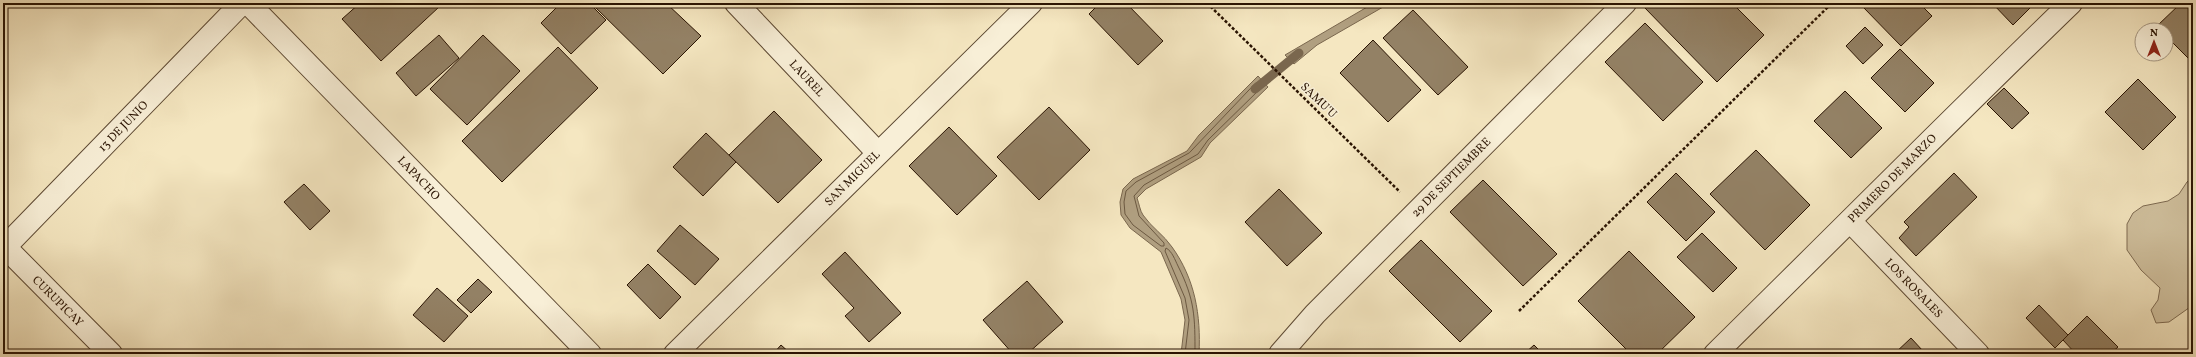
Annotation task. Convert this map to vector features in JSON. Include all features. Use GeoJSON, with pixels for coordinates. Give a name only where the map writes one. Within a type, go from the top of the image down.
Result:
{"type":"FeatureCollection","features":[{"type":"Feature","properties":{"kind":"street","name":"13 DE JUNIO"},"geometry":{"type":"LineString","coordinates":[[4,248],[242,3]]}},
{"type":"Feature","properties":{"kind":"street","name":"LAPACHO"},"geometry":{"type":"LineString","coordinates":[[248,3],[590,354]]}},
{"type":"Feature","properties":{"kind":"street","name":"LAUREL"},"geometry":{"type":"LineString","coordinates":[[736,3],[878,153]]}},
{"type":"Feature","properties":{"kind":"street","name":"SAN MIGUEL"},"geometry":{"type":"LineString","coordinates":[[675,354],[1031,3]]}},
{"type":"Feature","properties":{"kind":"street","name":"29 DE SEPTIEMBRE"},"geometry":{"type":"LineString","coordinates":[[1280,354],[1315,314],[1418,209],[1625,3]]}},
{"type":"Feature","properties":{"kind":"street","name":"PRIMERO DE MARZO"},"geometry":{"type":"LineString","coordinates":[[1715,354],[1850,222],[1913,156],[2071,3]]}},
{"type":"Feature","properties":{"kind":"street","name":"LOS ROSALES"},"geometry":{"type":"LineString","coordinates":[[1850,222],[1978,354]]}},
{"type":"Feature","properties":{"kind":"street","name":"CURUPICAY"},"geometry":{"type":"LineString","coordinates":[[4,248],[111,354]]}},
{"type":"Feature","properties":{"kind":"path","name":"SAMU'U"},"geometry":{"type":"LineString","coordinates":[[1207,3],[1418,209]]}},
{"type":"Feature","properties":{"kind":"path"},"geometry":{"type":"LineString","coordinates":[[1519,312],[1832,3]]}},
{"type":"Feature","properties":{"kind":"shaded area"},"geometry":{"type":"Polygon","coordinates":[[[2193,177],[2193,305],[2169,322],[2156,323],[2151,310],[2158,300],[2160,288],[2141,270],[2127,250],[2127,224],[2133,213],[2143,206],[2168,201],[2179,194],[2187,182],[2193,177]]]}},
{"type":"Feature","properties":{"kind":"water"},"geometry":{"type":"Polygon","coordinates":[[[1374,3],[1390,3],[1317,45],[1294,64],[1285,55],[1374,3]]]}},
{"type":"Feature","properties":{"kind":"water"},"geometry":{"type":"Polygon","coordinates":[[[1258,76],[1268,87],[1210,143],[1201,157],[1146,189],[1137,198],[1143,215],[1172,247],[1180,259],[1195,298],[1199,325],[1199,354],[1181,354],[1185,320],[1181,299],[1161,252],[1130,228],[1121,215],[1120,202],[1123,189],[1133,179],[1187,151],[1199,135],[1258,76]]]}},
{"type":"Feature","properties":{"kind":"building"},"geometry":{"type":"Polygon","coordinates":[[[360,3],[435,3],[439,7],[381,61],[342,19],[360,3]]]}},
{"type":"Feature","properties":{"kind":"building"},"geometry":{"type":"Polygon","coordinates":[[[561,3],[589,3],[606,20],[571,54],[541,23],[561,3]]]}},
{"type":"Feature","properties":{"kind":"building"},"geometry":{"type":"Polygon","coordinates":[[[597,3],[666,3],[701,36],[663,74],[594,6],[597,3]]]}},
{"type":"Feature","properties":{"kind":"building"},"geometry":{"type":"Polygon","coordinates":[[[1100,3],[1126,3],[1163,41],[1138,65],[1089,14],[1100,3]]]}},
{"type":"Feature","properties":{"kind":"building"},"geometry":{"type":"Polygon","coordinates":[[[1648,3],[1732,3],[1764,35],[1717,82],[1644,7],[1648,3]]]}},
{"type":"Feature","properties":{"kind":"building"},"geometry":{"type":"Polygon","coordinates":[[[1868,3],[1919,3],[1932,16],[1901,46],[1863,7],[1868,3]]]}},
{"type":"Feature","properties":{"kind":"building"},"geometry":{"type":"Polygon","coordinates":[[[1992,3],[2035,3],[2013,25],[1992,3]]]}},
{"type":"Feature","properties":{"kind":"building"},"geometry":{"type":"Polygon","coordinates":[[[2181,3],[2193,3],[2193,63],[2174,44],[2174,22],[2161,22],[2181,3]]]}},
{"type":"Feature","properties":{"kind":"building"},"geometry":{"type":"Polygon","coordinates":[[[1413,10],[1468,67],[1438,95],[1383,38],[1413,10]]]}},
{"type":"Feature","properties":{"kind":"building"},"geometry":{"type":"Polygon","coordinates":[[[1645,23],[1703,82],[1663,121],[1605,62],[1645,23]]]}},
{"type":"Feature","properties":{"kind":"building"},"geometry":{"type":"Polygon","coordinates":[[[1865,27],[1883,45],[1863,64],[1846,46],[1865,27]]]}},
{"type":"Feature","properties":{"kind":"building"},"geometry":{"type":"Polygon","coordinates":[[[439,35],[459,58],[416,96],[396,73],[439,35]]]}},
{"type":"Feature","properties":{"kind":"building"},"geometry":{"type":"Polygon","coordinates":[[[483,35],[520,71],[467,125],[430,89],[483,35]]]}},
{"type":"Feature","properties":{"kind":"building"},"geometry":{"type":"Polygon","coordinates":[[[1373,40],[1421,90],[1388,122],[1340,73],[1373,40]]]}},
{"type":"Feature","properties":{"kind":"building"},"geometry":{"type":"Polygon","coordinates":[[[558,47],[598,88],[502,182],[462,141],[558,47]]]}},
{"type":"Feature","properties":{"kind":"building"},"geometry":{"type":"Polygon","coordinates":[[[1900,49],[1934,83],[1905,112],[1871,78],[1900,49]]]}},
{"type":"Feature","properties":{"kind":"building"},"geometry":{"type":"Polygon","coordinates":[[[2138,79],[2176,117],[2143,150],[2105,112],[2138,79]]]}},
{"type":"Feature","properties":{"kind":"building"},"geometry":{"type":"Polygon","coordinates":[[[2004,88],[2029,113],[2012,129],[1987,104],[2004,88]]]}},
{"type":"Feature","properties":{"kind":"building"},"geometry":{"type":"Polygon","coordinates":[[[1845,91],[1882,128],[1851,158],[1814,121],[1845,91]]]}},
{"type":"Feature","properties":{"kind":"building"},"geometry":{"type":"Polygon","coordinates":[[[1049,107],[1090,150],[1039,200],[997,157],[1049,107]]]}},
{"type":"Feature","properties":{"kind":"building"},"geometry":{"type":"Polygon","coordinates":[[[774,111],[822,160],[778,203],[729,155],[774,111]]]}},
{"type":"Feature","properties":{"kind":"building"},"geometry":{"type":"Polygon","coordinates":[[[949,127],[997,176],[957,215],[909,166],[949,127]]]}},
{"type":"Feature","properties":{"kind":"building"},"geometry":{"type":"Polygon","coordinates":[[[706,133],[736,162],[703,196],[673,167],[706,133]]]}},
{"type":"Feature","properties":{"kind":"building"},"geometry":{"type":"Polygon","coordinates":[[[1756,150],[1810,205],[1765,250],[1710,194],[1756,150]]]}},
{"type":"Feature","properties":{"kind":"building"},"geometry":{"type":"Polygon","coordinates":[[[1676,173],[1715,212],[1686,241],[1647,202],[1676,173]]]}},
{"type":"Feature","properties":{"kind":"building"},"geometry":{"type":"Polygon","coordinates":[[[1954,173],[1977,197],[1916,256],[1899,238],[1909,227],[1904,222],[1954,173]]]}},
{"type":"Feature","properties":{"kind":"building"},"geometry":{"type":"Polygon","coordinates":[[[1483,180],[1557,254],[1523,286],[1450,212],[1483,180]]]}},
{"type":"Feature","properties":{"kind":"building"},"geometry":{"type":"Polygon","coordinates":[[[304,184],[330,211],[310,230],[284,202],[304,184]]]}},
{"type":"Feature","properties":{"kind":"building"},"geometry":{"type":"Polygon","coordinates":[[[1279,189],[1322,233],[1287,266],[1245,222],[1279,189]]]}},
{"type":"Feature","properties":{"kind":"building"},"geometry":{"type":"Polygon","coordinates":[[[680,225],[719,259],[695,285],[657,251],[680,225]]]}},
{"type":"Feature","properties":{"kind":"building"},"geometry":{"type":"Polygon","coordinates":[[[1702,233],[1737,268],[1713,292],[1677,257],[1702,233]]]}},
{"type":"Feature","properties":{"kind":"building"},"geometry":{"type":"Polygon","coordinates":[[[1421,240],[1492,311],[1460,342],[1389,271],[1421,240]]]}},
{"type":"Feature","properties":{"kind":"building"},"geometry":{"type":"Polygon","coordinates":[[[1629,251],[1695,317],[1657,354],[1631,354],[1578,301],[1629,251]]]}},
{"type":"Feature","properties":{"kind":"building"},"geometry":{"type":"Polygon","coordinates":[[[845,252],[901,313],[869,342],[845,316],[854,308],[822,274],[845,252]]]}},
{"type":"Feature","properties":{"kind":"building"},"geometry":{"type":"Polygon","coordinates":[[[648,264],[681,297],[660,319],[627,285],[648,264]]]}},
{"type":"Feature","properties":{"kind":"building"},"geometry":{"type":"Polygon","coordinates":[[[478,279],[492,292],[471,313],[457,300],[478,279]]]}},
{"type":"Feature","properties":{"kind":"building"},"geometry":{"type":"Polygon","coordinates":[[[1027,281],[1063,322],[1027,354],[1013,354],[983,320],[1027,281]]]}},
{"type":"Feature","properties":{"kind":"building"},"geometry":{"type":"Polygon","coordinates":[[[437,288],[468,316],[444,342],[413,315],[437,288]]]}},
{"type":"Feature","properties":{"kind":"building"},"geometry":{"type":"Polygon","coordinates":[[[2039,305],[2068,335],[2055,348],[2026,318],[2039,305]]]}},
{"type":"Feature","properties":{"kind":"building"},"geometry":{"type":"Polygon","coordinates":[[[2087,316],[2118,347],[2110,354],[2076,354],[2063,340],[2087,316]]]}},
{"type":"Feature","properties":{"kind":"building"},"geometry":{"type":"Polygon","coordinates":[[[1911,338],[1923,351],[1920,354],[1894,354],[1911,338]]]}},
{"type":"Feature","properties":{"kind":"building"},"geometry":{"type":"Polygon","coordinates":[[[3,345],[13,354],[3,354],[3,345]]]}},
{"type":"Feature","properties":{"kind":"building"},"geometry":{"type":"Polygon","coordinates":[[[781,345],[791,354],[773,354],[781,345]]]}},
{"type":"Feature","properties":{"kind":"building"},"geometry":{"type":"Polygon","coordinates":[[[1534,345],[1543,354],[1524,354],[1534,345]]]}},
{"type":"Feature","properties":{"kind":"building"},"geometry":{"type":"Polygon","coordinates":[[[2166,349],[2171,354],[2161,354],[2166,349]]]}},
{"type":"Feature","properties":{"kind":"waterway"},"geometry":{"type":"LineString","coordinates":[[1255,89],[1299,53]]}}]}
